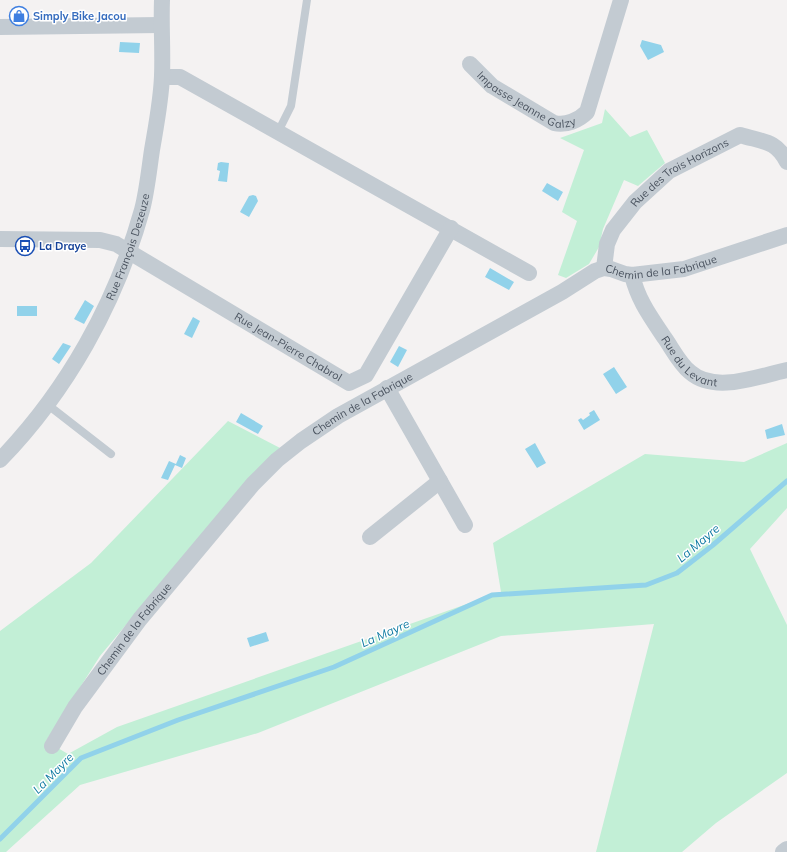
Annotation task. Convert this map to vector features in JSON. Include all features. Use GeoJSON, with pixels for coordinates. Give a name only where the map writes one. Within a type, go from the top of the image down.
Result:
{"type":"FeatureCollection","features":[{"type":"Feature","properties":{"kind":"street","name":"Rue François Dezeuze"},"geometry":{"type":"LineString","coordinates":[[0,460],[27,432],[62,386],[89,338],[113,290],[128,250],[142,209],[156,130],[162,77],[162,0]]}},
{"type":"Feature","properties":{"kind":"street","name":"Impasse Jeanne Galzy"},"geometry":{"type":"LineString","coordinates":[[470,64],[492,86],[554,124],[562,125],[582,118],[587,112],[621,0]]}},
{"type":"Feature","properties":{"kind":"street"},"geometry":{"type":"LineString","coordinates":[[0,27],[162,25]]}},
{"type":"Feature","properties":{"kind":"street"},"geometry":{"type":"LineString","coordinates":[[162,77],[180,77],[529,273]]}},
{"type":"Feature","properties":{"kind":"street","name":"Rue des Trois Horizons"},"geometry":{"type":"LineString","coordinates":[[604,268],[607,244],[613,230],[635,202],[669,171],[740,136],[774,145],[782,152],[787,162]]}},
{"type":"Feature","properties":{"kind":"street","name":"Rue Jean-Pierre Chabrol"},"geometry":{"type":"LineString","coordinates":[[128,250],[349,383],[366,375],[451,228]]}},
{"type":"Feature","properties":{"kind":"street","name":"Chemin de la Fabrique"},"geometry":{"type":"LineString","coordinates":[[52,746],[75,707],[140,619],[253,484],[277,460],[301,441],[338,416],[562,292],[595,271],[604,268],[632,275],[690,268],[787,235]]}},
{"type":"Feature","properties":{"kind":"street"},"geometry":{"type":"LineString","coordinates":[[0,239],[100,240],[128,250]]}},
{"type":"Feature","properties":{"kind":"street","name":"Rue du Levant"},"geometry":{"type":"LineString","coordinates":[[632,275],[636,293],[645,309],[683,364],[698,377],[715,382],[734,382],[787,370]]}},
{"type":"Feature","properties":{"kind":"street"},"geometry":{"type":"LineString","coordinates":[[387,388],[465,524]]}},
{"type":"Feature","properties":{"kind":"street"},"geometry":{"type":"LineString","coordinates":[[370,536],[440,481]]}},
{"type":"Feature","properties":{"kind":"street"},"geometry":{"type":"LineString","coordinates":[[783,852],[787,849]]}},
{"type":"Feature","properties":{"kind":"lane"},"geometry":{"type":"LineString","coordinates":[[278,132],[292,106],[307,0]]}},
{"type":"Feature","properties":{"kind":"lane"},"geometry":{"type":"LineString","coordinates":[[48,405],[111,454]]}},
{"type":"Feature","properties":{"kind":"green space"},"geometry":{"type":"Polygon","coordinates":[[[605,109],[630,137],[647,130],[665,163],[638,186],[624,180],[603,229],[599,247],[589,264],[566,278],[558,275],[577,221],[562,212],[584,150],[560,138],[602,123],[605,109]]]}},
{"type":"Feature","properties":{"kind":"green space"},"geometry":{"type":"Polygon","coordinates":[[[228,421],[282,449],[155,590],[100,656],[46,741],[68,754],[117,727],[501,592],[493,543],[645,454],[744,462],[787,443],[787,508],[750,549],[787,625],[787,773],[716,823],[682,852],[596,852],[654,624],[501,636],[258,733],[80,785],[6,852],[0,852],[0,631],[91,563],[228,421]]]}},
{"type":"Feature","properties":{"kind":"water"},"geometry":{"type":"Polygon","coordinates":[[[642,40],[661,45],[664,52],[648,60],[640,46],[642,40]]]}},
{"type":"Feature","properties":{"kind":"water"},"geometry":{"type":"Polygon","coordinates":[[[120,42],[140,43],[139,53],[119,52],[120,42]]]}},
{"type":"Feature","properties":{"kind":"water"},"geometry":{"type":"Polygon","coordinates":[[[218,163],[229,163],[227,182],[218,181],[220,171],[217,170],[218,163]]]}},
{"type":"Feature","properties":{"kind":"water"},"geometry":{"type":"Polygon","coordinates":[[[547,183],[563,192],[558,201],[542,191],[547,183]]]}},
{"type":"Feature","properties":{"kind":"water"},"geometry":{"type":"Polygon","coordinates":[[[249,196],[256,196],[258,201],[249,217],[240,212],[249,196]]]}},
{"type":"Feature","properties":{"kind":"water"},"geometry":{"type":"Polygon","coordinates":[[[490,268],[514,282],[509,290],[485,277],[490,268]]]}},
{"type":"Feature","properties":{"kind":"water"},"geometry":{"type":"Polygon","coordinates":[[[85,300],[94,306],[84,324],[74,319],[85,300]]]}},
{"type":"Feature","properties":{"kind":"water"},"geometry":{"type":"Polygon","coordinates":[[[17,306],[37,306],[37,316],[17,316],[17,306]]]}},
{"type":"Feature","properties":{"kind":"water"},"geometry":{"type":"Polygon","coordinates":[[[193,317],[200,321],[192,338],[184,334],[193,317]]]}},
{"type":"Feature","properties":{"kind":"water"},"geometry":{"type":"Polygon","coordinates":[[[63,343],[71,346],[59,364],[52,359],[63,343]]]}},
{"type":"Feature","properties":{"kind":"water"},"geometry":{"type":"Polygon","coordinates":[[[399,346],[407,350],[398,367],[390,362],[399,346]]]}},
{"type":"Feature","properties":{"kind":"water"},"geometry":{"type":"Polygon","coordinates":[[[614,367],[627,387],[616,394],[603,374],[614,367]]]}},
{"type":"Feature","properties":{"kind":"water"},"geometry":{"type":"Polygon","coordinates":[[[594,410],[600,420],[584,430],[578,420],[581,418],[583,420],[594,410]]]}},
{"type":"Feature","properties":{"kind":"water"},"geometry":{"type":"Polygon","coordinates":[[[241,413],[263,426],[258,434],[236,422],[241,413]]]}},
{"type":"Feature","properties":{"kind":"water"},"geometry":{"type":"Polygon","coordinates":[[[782,424],[785,435],[767,439],[765,430],[782,424]]]}},
{"type":"Feature","properties":{"kind":"water"},"geometry":{"type":"Polygon","coordinates":[[[535,443],[546,463],[537,468],[525,449],[535,443]]]}},
{"type":"Feature","properties":{"kind":"water"},"geometry":{"type":"Polygon","coordinates":[[[180,455],[186,458],[182,468],[175,465],[168,480],[161,478],[169,461],[176,464],[180,455]]]}},
{"type":"Feature","properties":{"kind":"water"},"geometry":{"type":"Polygon","coordinates":[[[266,632],[269,641],[250,647],[247,638],[266,632]]]}},
{"type":"Feature","properties":{"kind":"waterway","name":"La Mayre"},"geometry":{"type":"LineString","coordinates":[[0,839],[81,758],[178,720],[334,667],[492,595],[646,585],[677,573],[713,545],[787,481]]}},
{"type":"Feature","properties":{"kind":"place","name":"Simply Bike Jacou"},"geometry":{"type":"Point","coordinates":[19,16]}},
{"type":"Feature","properties":{"kind":"place","name":"La Draye"},"geometry":{"type":"Point","coordinates":[25,246]}}]}
